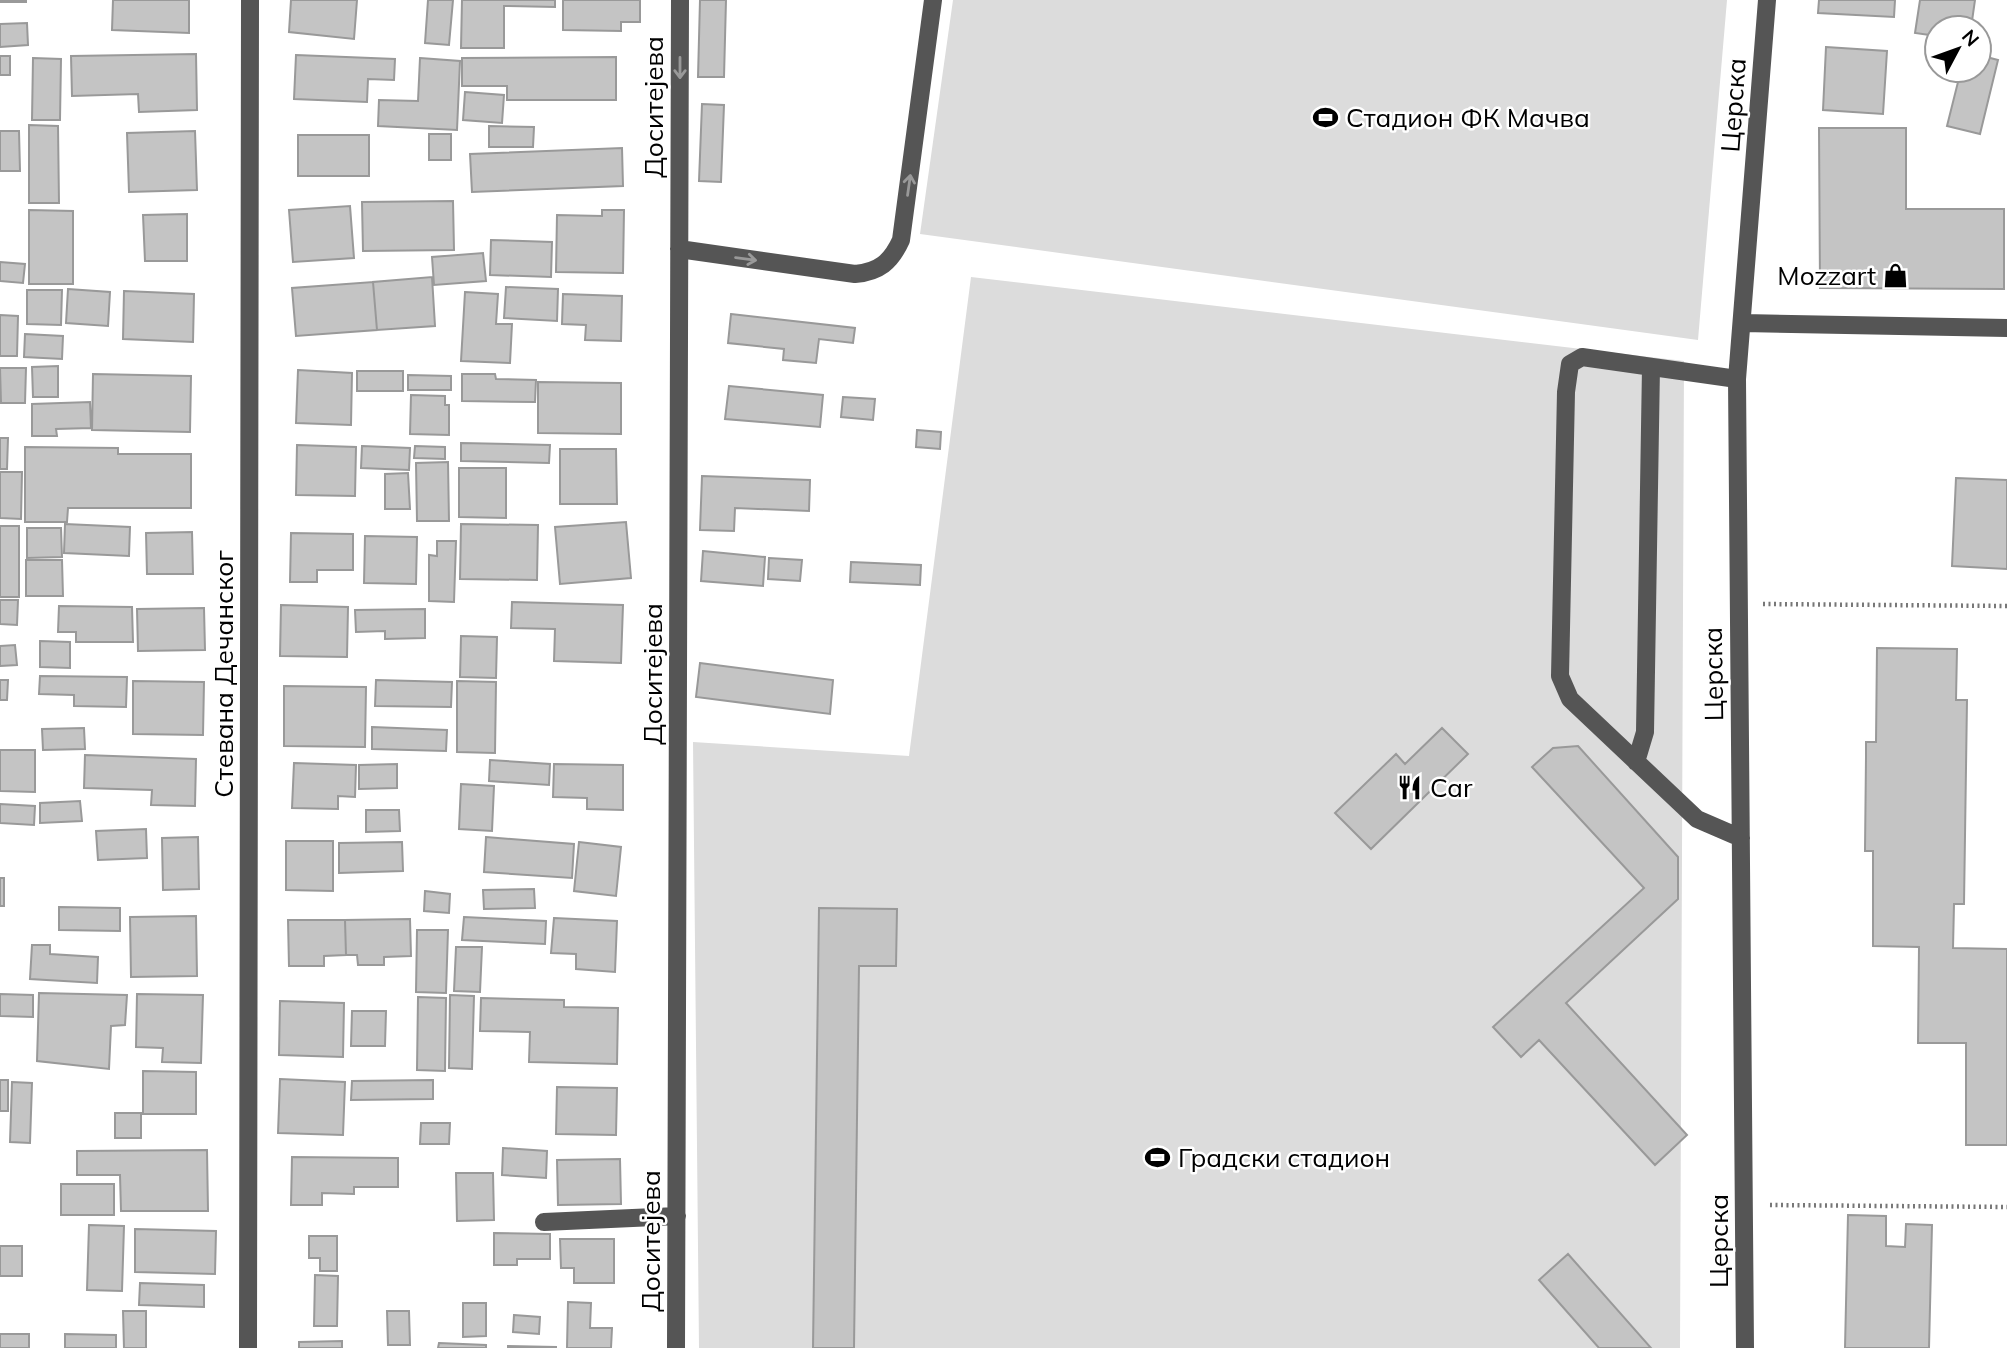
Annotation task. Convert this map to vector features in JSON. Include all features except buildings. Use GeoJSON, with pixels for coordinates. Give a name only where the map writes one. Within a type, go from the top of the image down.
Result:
{"type":"FeatureCollection","features":[{"type":"Feature","properties":{"kind":"street","name":"Стевана Дечанског"},"geometry":{"type":"LineString","coordinates":[[248,1348],[250,0]]}},
{"type":"Feature","properties":{"kind":"street","name":"Доситејева"},"geometry":{"type":"LineString","coordinates":[[676,1348],[680,0]]}},
{"type":"Feature","properties":{"kind":"street"},"geometry":{"type":"LineString","coordinates":[[679,249],[855,274],[876,270],[890,260],[901,240],[933,0]]}},
{"type":"Feature","properties":{"kind":"street","name":"Церска"},"geometry":{"type":"LineString","coordinates":[[1745,1348],[1737,379],[1767,0]]}},
{"type":"Feature","properties":{"kind":"street"},"geometry":{"type":"LineString","coordinates":[[1743,323],[2007,328]]}},
{"type":"Feature","properties":{"kind":"street"},"geometry":{"type":"LineString","coordinates":[[1737,379],[1582,357],[1570,364],[1566,392],[1560,676],[1570,699],[1697,819],[1741,838]]}},
{"type":"Feature","properties":{"kind":"street"},"geometry":{"type":"LineString","coordinates":[[1636,762],[1645,733],[1651,367]]}},
{"type":"Feature","properties":{"kind":"street"},"geometry":{"type":"LineString","coordinates":[[544,1222],[677,1216]]}},
{"type":"Feature","properties":{"kind":"path"},"geometry":{"type":"LineString","coordinates":[[1739,603],[2007,606]]}},
{"type":"Feature","properties":{"kind":"path"},"geometry":{"type":"LineString","coordinates":[[1744,1205],[2007,1207]]}},
{"type":"Feature","properties":{"kind":"shaded area","name":"Стадион ФК Мачва"},"geometry":{"type":"Polygon","coordinates":[[[953,0],[1727,0],[1698,340],[920,234],[953,0]]]}},
{"type":"Feature","properties":{"kind":"shaded area"},"geometry":{"type":"Polygon","coordinates":[[[971,277],[1684,361],[1680,1348],[699,1348],[693,742],[909,756],[971,277]]]}},
{"type":"Feature","properties":{"kind":"place","name":"Стадион ФК Мачва"},"geometry":{"type":"Point","coordinates":[1326,117]}},
{"type":"Feature","properties":{"kind":"place","name":"Mozzart"},"geometry":{"type":"Point","coordinates":[1896,275]}},
{"type":"Feature","properties":{"kind":"place","name":"Car"},"geometry":{"type":"Point","coordinates":[1410,787]}},
{"type":"Feature","properties":{"kind":"place","name":"Градски стадион"},"geometry":{"type":"Point","coordinates":[1158,1157]}}]}
